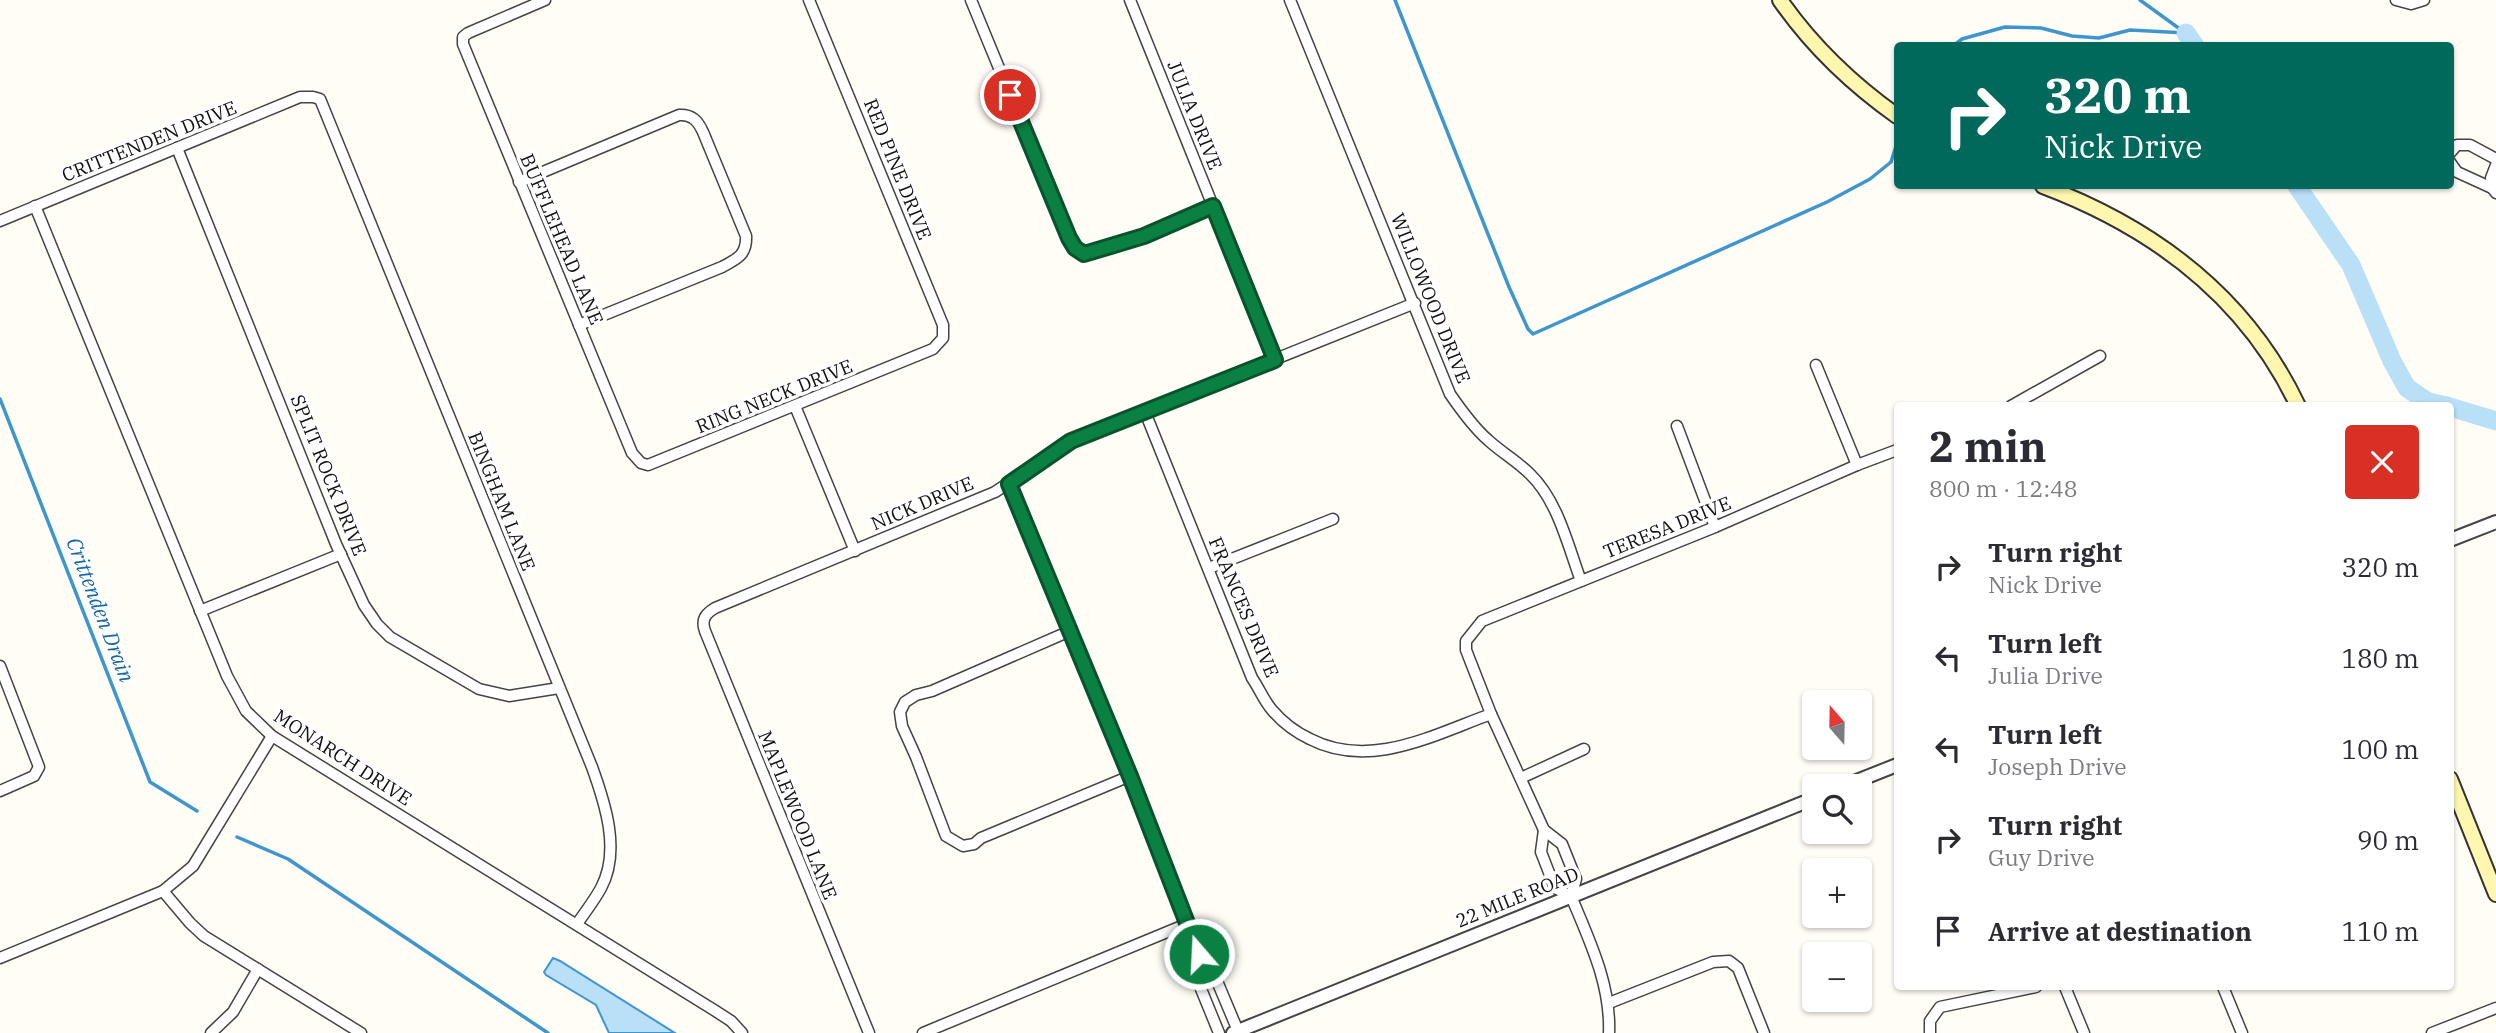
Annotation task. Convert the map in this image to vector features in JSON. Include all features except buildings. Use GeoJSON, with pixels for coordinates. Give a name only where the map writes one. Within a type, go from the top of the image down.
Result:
{"type":"FeatureCollection","features":[{"type":"Feature","properties":{"kind":"main road"},"geometry":{"type":"LineString","coordinates":[[1780,0],[1831,61],[1894,114]]}},
{"type":"Feature","properties":{"kind":"main road"},"geometry":{"type":"LineString","coordinates":[[2050,189],[2121,219],[2187,264],[2252,331],[2282,373],[2296,402]]}},
{"type":"Feature","properties":{"kind":"main road"},"geometry":{"type":"LineString","coordinates":[[2454,789],[2496,894]]}},
{"type":"Feature","properties":{"kind":"street","name":"BUFFLEHEAD LANE"},"geometry":{"type":"LineString","coordinates":[[545,0],[468,33],[463,37],[466,55],[632,453]]}},
{"type":"Feature","properties":{"kind":"street","name":"RED PINE DRIVE"},"geometry":{"type":"LineString","coordinates":[[810,0],[943,325],[943,338],[933,349]]}},
{"type":"Feature","properties":{"kind":"street"},"geometry":{"type":"LineString","coordinates":[[971,0],[1075,248],[1084,254],[1097,251],[1144,236],[1213,206]]}},
{"type":"Feature","properties":{"kind":"street","name":"JULIA DRIVE"},"geometry":{"type":"LineString","coordinates":[[1130,0],[1275,360]]}},
{"type":"Feature","properties":{"kind":"street","name":"WILLOWOOD DRIVE"},"geometry":{"type":"LineString","coordinates":[[1290,0],[1450,394],[1462,412],[1486,438],[1531,475],[1559,520],[1581,581]]}},
{"type":"Feature","properties":{"kind":"street"},"geometry":{"type":"LineString","coordinates":[[2396,0],[2411,4],[2424,0]]}},
{"type":"Feature","properties":{"kind":"street","name":"CRITTENDEN DRIVE"},"geometry":{"type":"LineString","coordinates":[[0,220],[300,97],[313,97]]}},
{"type":"Feature","properties":{"kind":"street","name":"BINGHAM LANE"},"geometry":{"type":"LineString","coordinates":[[313,97],[320,99],[327,113],[592,767],[606,808],[610,847],[608,866],[602,886],[577,924]]}},
{"type":"Feature","properties":{"kind":"street"},"geometry":{"type":"LineString","coordinates":[[519,182],[671,117],[686,114],[699,125],[746,236],[743,255],[722,267],[579,325]]}},
{"type":"Feature","properties":{"kind":"street"},"geometry":{"type":"LineString","coordinates":[[2454,149],[2464,144],[2496,159]]}},
{"type":"Feature","properties":{"kind":"street","name":"SPLIT ROCK DRIVE"},"geometry":{"type":"LineString","coordinates":[[177,148],[341,554],[364,605],[376,624],[390,637],[479,689],[509,696],[559,688]]}},
{"type":"Feature","properties":{"kind":"street"},"geometry":{"type":"LineString","coordinates":[[2494,190],[2491,178],[2496,165]]}},
{"type":"Feature","properties":{"kind":"street"},"geometry":{"type":"LineString","coordinates":[[2454,168],[2457,172],[2494,190]]}},
{"type":"Feature","properties":{"kind":"street","name":"MONARCH DRIVE"},"geometry":{"type":"LineString","coordinates":[[35,206],[227,676],[246,711],[272,736],[714,1010],[731,1021],[742,1033]]}},
{"type":"Feature","properties":{"kind":"street","name":"NICK DRIVE"},"geometry":{"type":"LineString","coordinates":[[709,612],[995,492],[1071,441],[1415,303]]}},
{"type":"Feature","properties":{"kind":"street","name":"RING NECK DRIVE"},"geometry":{"type":"LineString","coordinates":[[632,453],[641,463],[657,463],[933,349]]}},
{"type":"Feature","properties":{"kind":"street"},"geometry":{"type":"LineString","coordinates":[[2018,402],[2100,356]]}},
{"type":"Feature","properties":{"kind":"street"},"geometry":{"type":"LineString","coordinates":[[1816,365],[1857,465]]}},
{"type":"Feature","properties":{"kind":"street"},"geometry":{"type":"LineString","coordinates":[[795,406],[855,551]]}},
{"type":"Feature","properties":{"kind":"street","name":"FRANCES DRIVE"},"geometry":{"type":"LineString","coordinates":[[1145,412],[1252,678],[1271,709],[1292,730],[1344,752],[1371,752],[1397,748],[1491,714]]}},
{"type":"Feature","properties":{"kind":"street"},"geometry":{"type":"LineString","coordinates":[[1677,426],[1715,527]]}},
{"type":"Feature","properties":{"kind":"street","name":"TERESA DRIVE"},"geometry":{"type":"LineString","coordinates":[[1491,714],[1466,650],[1466,640],[1482,621],[1894,451]]}},
{"type":"Feature","properties":{"kind":"street"},"geometry":{"type":"LineString","coordinates":[[1009,484],[1189,923],[1204,971],[1201,989],[1219,1033]]}},
{"type":"Feature","properties":{"kind":"street"},"geometry":{"type":"LineString","coordinates":[[1209,568],[1333,519]]}},
{"type":"Feature","properties":{"kind":"street"},"geometry":{"type":"LineString","coordinates":[[2454,538],[2496,522]]}},
{"type":"Feature","properties":{"kind":"street"},"geometry":{"type":"LineString","coordinates":[[200,611],[341,554]]}},
{"type":"Feature","properties":{"kind":"street","name":"MAPLEWOOD LANE"},"geometry":{"type":"LineString","coordinates":[[709,612],[703,624],[705,631],[869,1032]]}},
{"type":"Feature","properties":{"kind":"street"},"geometry":{"type":"LineString","coordinates":[[1070,631],[905,702],[900,712],[902,726],[946,836],[963,846],[974,844],[981,838],[1130,776]]}},
{"type":"Feature","properties":{"kind":"street"},"geometry":{"type":"LineString","coordinates":[[0,666],[39,767],[34,776],[0,791]]}},
{"type":"Feature","properties":{"kind":"street"},"geometry":{"type":"LineString","coordinates":[[1491,714],[1544,830],[1562,844],[1576,879],[1571,896],[1594,951],[1608,1003],[1609,1033]]}},
{"type":"Feature","properties":{"kind":"street"},"geometry":{"type":"LineString","coordinates":[[0,958],[163,891],[193,866],[272,736]]}},
{"type":"Feature","properties":{"kind":"street"},"geometry":{"type":"LineString","coordinates":[[1521,778],[1584,748]]}},
{"type":"Feature","properties":{"kind":"street"},"geometry":{"type":"LineString","coordinates":[[1872,775],[1894,766]]}},
{"type":"Feature","properties":{"kind":"street","name":"22 MILE ROAD"},"geometry":{"type":"LineString","coordinates":[[1236,1032],[1802,803]]}},
{"type":"Feature","properties":{"kind":"street"},"geometry":{"type":"LineString","coordinates":[[1544,830],[1541,852],[1550,876],[1555,888],[1571,896]]}},
{"type":"Feature","properties":{"kind":"street"},"geometry":{"type":"LineString","coordinates":[[163,891],[204,936],[361,1033]]}},
{"type":"Feature","properties":{"kind":"street"},"geometry":{"type":"LineString","coordinates":[[923,1033],[1189,923]]}},
{"type":"Feature","properties":{"kind":"street"},"geometry":{"type":"LineString","coordinates":[[1608,1003],[1713,962],[1729,961],[1738,968],[1764,1033]]}},
{"type":"Feature","properties":{"kind":"street"},"geometry":{"type":"LineString","coordinates":[[211,1033],[233,1012],[258,969]]}},
{"type":"Feature","properties":{"kind":"street"},"geometry":{"type":"LineString","coordinates":[[1204,971],[1217,981],[1236,1032]]}},
{"type":"Feature","properties":{"kind":"street"},"geometry":{"type":"LineString","coordinates":[[1930,1033],[1930,1021],[1940,1007],[2020,990]]}},
{"type":"Feature","properties":{"kind":"street"},"geometry":{"type":"LineString","coordinates":[[2066,990],[2084,1033]]}},
{"type":"Feature","properties":{"kind":"street"},"geometry":{"type":"LineString","coordinates":[[2224,990],[2242,1033]]}},
{"type":"Feature","properties":{"kind":"street"},"geometry":{"type":"LineString","coordinates":[[2432,1033],[2496,1007]]}},
{"type":"Feature","properties":{"kind":"water"},"geometry":{"type":"Polygon","coordinates":[[[553,958],[675,1033],[609,1033],[596,1005],[546,975],[544,972],[553,958]]]}},
{"type":"Feature","properties":{"kind":"waterway"},"geometry":{"type":"LineString","coordinates":[[1395,0],[1509,287],[1528,329],[1533,334],[1827,202],[1870,179],[1891,162],[1894,152]]}},
{"type":"Feature","properties":{"kind":"waterway"},"geometry":{"type":"LineString","coordinates":[[2140,0],[2184,32]]}},
{"type":"Feature","properties":{"kind":"waterway"},"geometry":{"type":"LineString","coordinates":[[1958,42],[2005,27],[2041,28],[2072,36],[2099,38],[2130,30],[2186,33]]}},
{"type":"Feature","properties":{"kind":"waterway"},"geometry":{"type":"LineString","coordinates":[[2186,33],[2192,42]]}},
{"type":"Feature","properties":{"kind":"waterway"},"geometry":{"type":"LineString","coordinates":[[2299,189],[2351,265],[2392,361],[2407,388],[2428,402]]}},
{"type":"Feature","properties":{"kind":"waterway","name":"Crittenden Drain"},"geometry":{"type":"LineString","coordinates":[[0,399],[150,782],[197,811]]}},
{"type":"Feature","properties":{"kind":"waterway"},"geometry":{"type":"LineString","coordinates":[[2454,408],[2496,421]]}},
{"type":"Feature","properties":{"kind":"waterway","name":"Crittenden Drain"},"geometry":{"type":"LineString","coordinates":[[237,837],[288,859],[548,1033]]}},
{"type":"Feature","properties":{"kind":"route"},"geometry":{"type":"LineString","coordinates":[[1010,95],[1069,238],[1075,248],[1084,254],[1144,236],[1213,206],[1275,360],[1071,441],[1009,484],[1130,776],[1199,954]]}}]}
